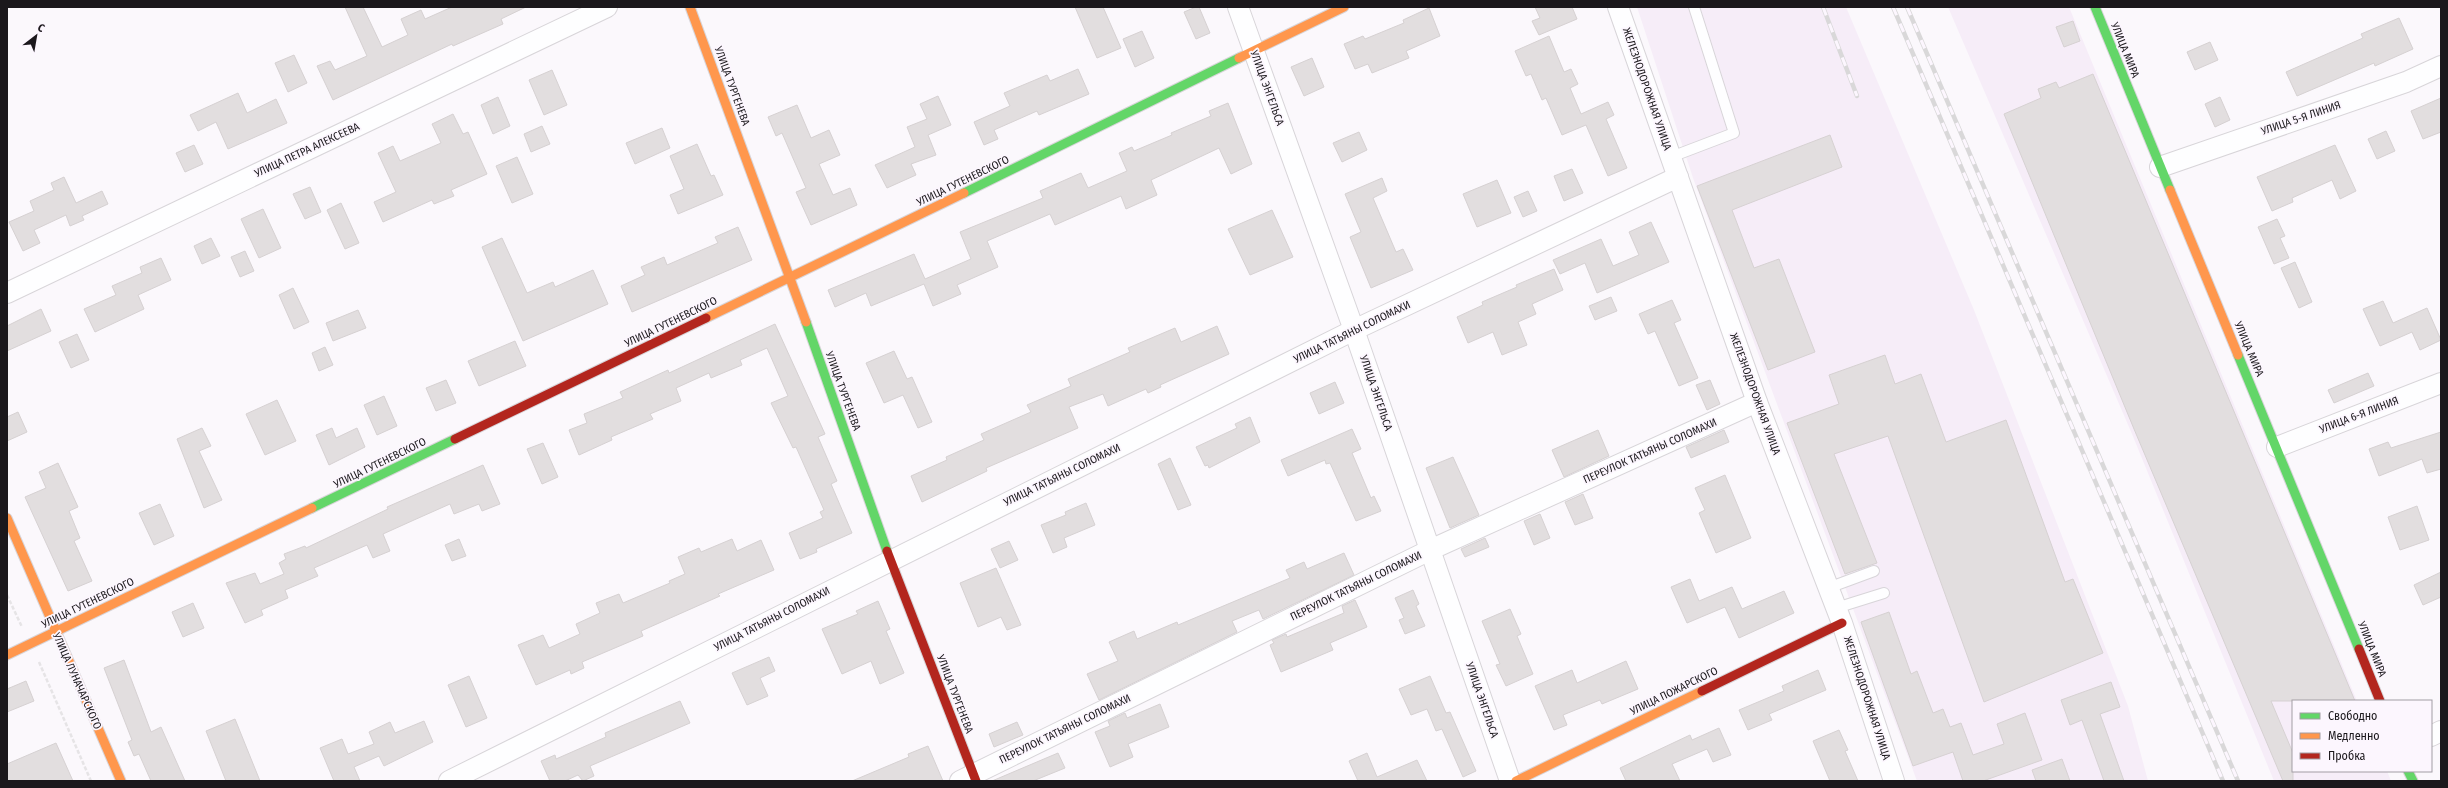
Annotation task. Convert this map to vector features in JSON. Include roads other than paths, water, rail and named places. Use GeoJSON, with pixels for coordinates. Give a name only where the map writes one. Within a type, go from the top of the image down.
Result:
{"type":"FeatureCollection","features":[{"type":"Feature","properties":{"kind":"main road","name":"УЛИЦА ТУРГЕНЕВА"},"geometry":{"type":"LineString","coordinates":[[690,7],[790,278],[890,560],[970,779]]}},
{"type":"Feature","properties":{"kind":"main road","name":"УЛИЦА ГУТЕНЕВСКОГО"},"geometry":{"type":"LineString","coordinates":[[7,655],[790,278],[1344,7]]}},
{"type":"Feature","properties":{"kind":"main road","name":"УЛИЦА МИРА"},"geometry":{"type":"LineString","coordinates":[[2095,7],[2160,168],[2277,447],[2380,700]]}},
{"type":"Feature","properties":{"kind":"main road","name":"УЛИЦА ЛУНАЧАРСКОГО"},"geometry":{"type":"LineString","coordinates":[[7,518],[118,780]]}},
{"type":"Feature","properties":{"kind":"main road","name":"УЛИЦА ПОЖАРСКОГО"},"geometry":{"type":"LineString","coordinates":[[1516,781],[1839,616]]}},
{"type":"Feature","properties":{"kind":"street","name":"УЛИЦА ПЕТРА АЛЕКСЕЕВА"},"geometry":{"type":"LineString","coordinates":[[7,293],[607,7]]}},
{"type":"Feature","properties":{"kind":"street","name":"УЛИЦА ЭНГЕЛЬСА"},"geometry":{"type":"LineString","coordinates":[[1238,7],[1354,330],[1510,781]]}},
{"type":"Feature","properties":{"kind":"street","name":"ЖЕЛЕЗНОДОРОЖНАЯ УЛИЦА"},"geometry":{"type":"LineString","coordinates":[[1618,7],[1757,402],[1839,616],[1894,781]]}},
{"type":"Feature","properties":{"kind":"street","name":"УЛИЦА 5-Я ЛИНИЯ"},"geometry":{"type":"LineString","coordinates":[[2160,168],[2406,82],[2441,66]]}},
{"type":"Feature","properties":{"kind":"street","name":"УЛИЦА ТАТЬЯНЫ СОЛОМАХИ"},"geometry":{"type":"LineString","coordinates":[[449,781],[1354,330],[1678,177]]}},
{"type":"Feature","properties":{"kind":"street","name":"УЛИЦА 6-Я ЛИНИЯ"},"geometry":{"type":"LineString","coordinates":[[2277,447],[2441,383]]}},
{"type":"Feature","properties":{"kind":"street","name":"ПЕРЕУЛОК ТАТЬЯНЫ СОЛОМАХИ"},"geometry":{"type":"LineString","coordinates":[[970,779],[1430,550],[1757,402]]}},
{"type":"Feature","properties":{"kind":"street"},"geometry":{"type":"LineString","coordinates":[[2432,736],[2441,731]]}},
{"type":"Feature","properties":{"kind":"lane"},"geometry":{"type":"LineString","coordinates":[[1671,157],[1734,133],[1694,7]]}},
{"type":"Feature","properties":{"kind":"lane"},"geometry":{"type":"LineString","coordinates":[[1828,588],[1874,571]]}},
{"type":"Feature","properties":{"kind":"lane"},"geometry":{"type":"LineString","coordinates":[[1839,616],[1884,593]]}},
{"type":"Feature","properties":{"kind":"railway"},"geometry":{"type":"LineString","coordinates":[[1823,7],[1857,96]]}},
{"type":"Feature","properties":{"kind":"railway"},"geometry":{"type":"LineString","coordinates":[[1893,7],[2223,781]]}},
{"type":"Feature","properties":{"kind":"railway"},"geometry":{"type":"LineString","coordinates":[[1907,7],[2238,781]]}}]}
